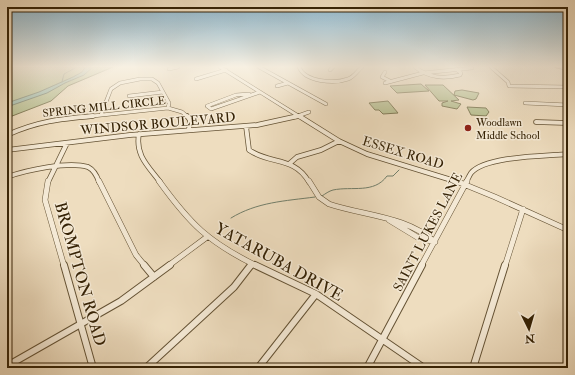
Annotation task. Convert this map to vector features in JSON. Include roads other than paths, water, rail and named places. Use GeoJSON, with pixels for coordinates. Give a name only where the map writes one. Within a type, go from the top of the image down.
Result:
{"type":"FeatureCollection","features":[{"type":"Feature","properties":{"kind":"street"},"geometry":{"type":"LineString","coordinates":[[100,115],[111,89],[119,84]]}},
{"type":"Feature","properties":{"kind":"street"},"geometry":{"type":"LineString","coordinates":[[158,84],[169,103],[168,108]]}},
{"type":"Feature","properties":{"kind":"street","name":"ESSEX ROAD"},"geometry":{"type":"LineString","coordinates":[[248,84],[339,141],[383,161],[441,176],[465,184],[568,230]]}},
{"type":"Feature","properties":{"kind":"street"},"geometry":{"type":"LineString","coordinates":[[277,86],[282,84]]}},
{"type":"Feature","properties":{"kind":"street"},"geometry":{"type":"LineString","coordinates":[[291,84],[326,104]]}},
{"type":"Feature","properties":{"kind":"street"},"geometry":{"type":"LineString","coordinates":[[509,84],[509,86],[568,87]]}},
{"type":"Feature","properties":{"kind":"street"},"geometry":{"type":"LineString","coordinates":[[129,96],[163,92]]}},
{"type":"Feature","properties":{"kind":"street"},"geometry":{"type":"LineString","coordinates":[[249,94],[241,100],[211,109],[207,105],[238,95],[260,92]]}},
{"type":"Feature","properties":{"kind":"street"},"geometry":{"type":"LineString","coordinates":[[526,103],[568,105]]}},
{"type":"Feature","properties":{"kind":"street","name":"SPRING MILL CIRCLE"},"geometry":{"type":"LineString","coordinates":[[7,135],[40,122],[168,108],[182,111],[188,116],[191,121],[189,130]]}},
{"type":"Feature","properties":{"kind":"street","name":"WINDSOR BOULEVARD"},"geometry":{"type":"LineString","coordinates":[[7,150],[139,134],[277,124],[309,112]]}},
{"type":"Feature","properties":{"kind":"street"},"geometry":{"type":"LineString","coordinates":[[536,122],[568,123]]}},
{"type":"Feature","properties":{"kind":"street"},"geometry":{"type":"LineString","coordinates":[[246,126],[249,150],[256,154],[289,164],[302,171],[319,196],[326,202],[389,220],[396,226],[428,241],[435,242]]}},
{"type":"Feature","properties":{"kind":"street","name":"YATARUBA DRIVE"},"geometry":{"type":"LineString","coordinates":[[139,134],[137,145],[141,156],[183,214],[207,237],[228,252],[316,294],[424,368]]}},
{"type":"Feature","properties":{"kind":"street"},"geometry":{"type":"LineString","coordinates":[[289,164],[297,157],[321,150],[339,141]]}},
{"type":"Feature","properties":{"kind":"street","name":"BROMPTON ROAD"},"geometry":{"type":"LineString","coordinates":[[67,143],[46,187],[46,206],[93,368]]}},
{"type":"Feature","properties":{"kind":"street","name":"SAINT LUKES LANE"},"geometry":{"type":"LineString","coordinates":[[367,368],[465,184],[474,171],[486,164],[568,154]]}},
{"type":"Feature","properties":{"kind":"street"},"geometry":{"type":"LineString","coordinates":[[7,177],[20,173],[54,168],[81,166],[92,170],[136,255],[154,277]]}},
{"type":"Feature","properties":{"kind":"street"},"geometry":{"type":"LineString","coordinates":[[473,368],[523,209]]}},
{"type":"Feature","properties":{"kind":"street"},"geometry":{"type":"LineString","coordinates":[[7,366],[121,301],[207,237]]}},
{"type":"Feature","properties":{"kind":"street"},"geometry":{"type":"LineString","coordinates":[[146,368],[234,287],[252,264]]}},
{"type":"Feature","properties":{"kind":"street"},"geometry":{"type":"LineString","coordinates":[[258,368],[316,294]]}},
{"type":"Feature","properties":{"kind":"waterway"},"geometry":{"type":"LineString","coordinates":[[322,196],[333,190],[362,188],[376,185],[382,182],[387,176],[393,176],[399,170]]}},
{"type":"Feature","properties":{"kind":"waterway"},"geometry":{"type":"LineString","coordinates":[[231,218],[261,205],[315,197]]}},
{"type":"Feature","properties":{"kind":"place","name":"Woodlawn Middle School"},"geometry":{"type":"Point","coordinates":[468,128]}}]}
